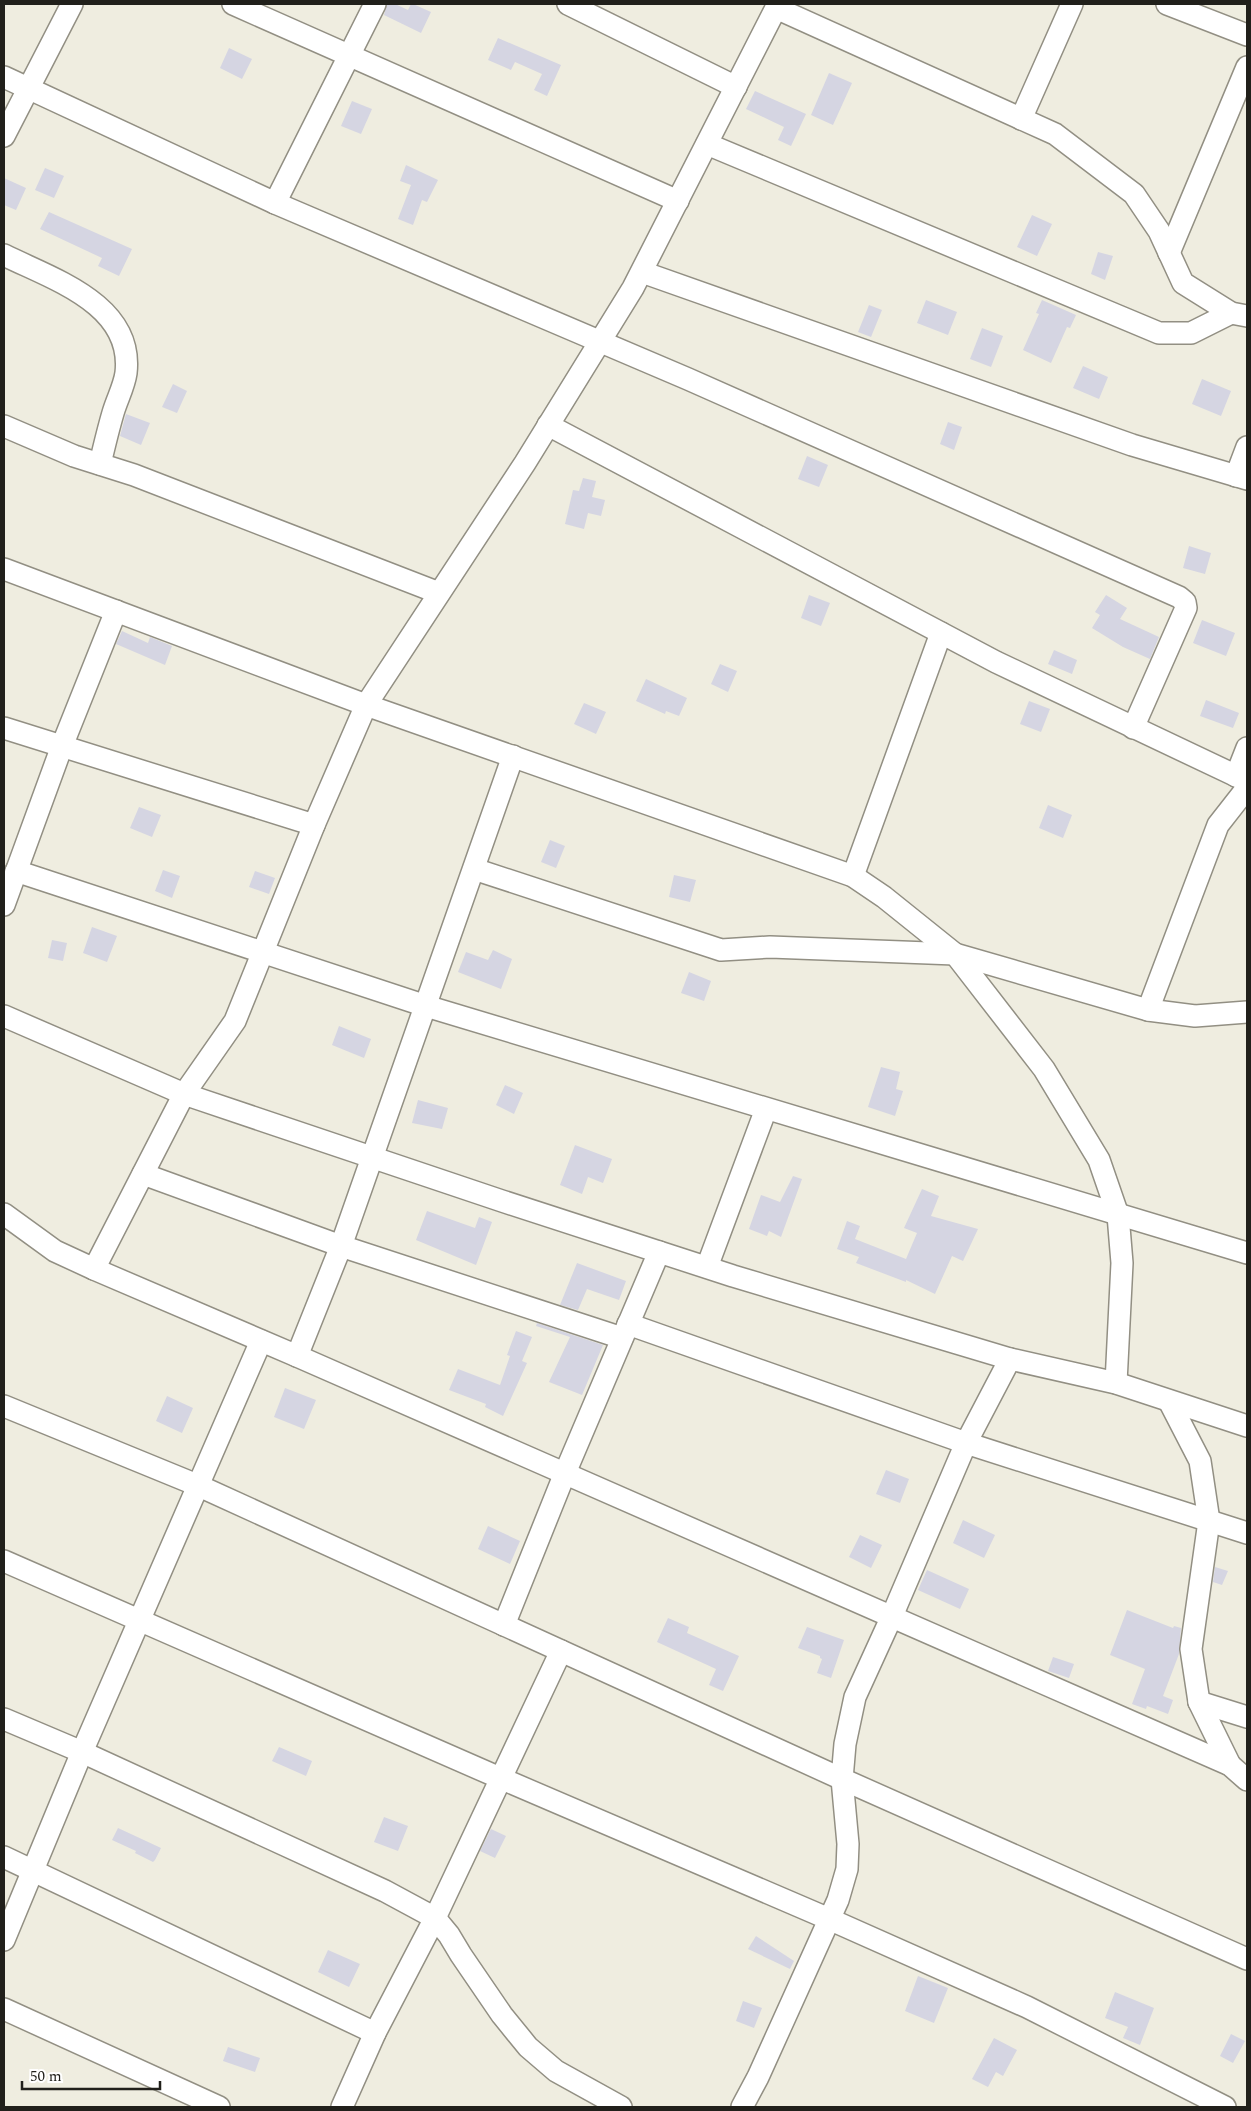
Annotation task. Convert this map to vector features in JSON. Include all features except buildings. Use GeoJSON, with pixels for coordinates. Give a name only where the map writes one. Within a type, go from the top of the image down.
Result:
{"type":"FeatureCollection","features":[{"type":"Feature","properties":{"kind":"street"},"geometry":{"type":"LineString","coordinates":[[4,136],[72,4]]}},
{"type":"Feature","properties":{"kind":"street"},"geometry":{"type":"LineString","coordinates":[[233,4],[678,201]]}},
{"type":"Feature","properties":{"kind":"street"},"geometry":{"type":"LineString","coordinates":[[275,203],[375,4]]}},
{"type":"Feature","properties":{"kind":"street"},"geometry":{"type":"LineString","coordinates":[[568,4],[736,87]]}},
{"type":"Feature","properties":{"kind":"street"},"geometry":{"type":"LineString","coordinates":[[1021,119],[1072,4]]}},
{"type":"Feature","properties":{"kind":"street"},"geometry":{"type":"LineString","coordinates":[[1167,4],[1247,35]]}},
{"type":"Feature","properties":{"kind":"street"},"geometry":{"type":"LineString","coordinates":[[94,1269],[184,1094],[235,1021],[314,825],[366,705],[548,425],[642,272],[777,6],[1056,134],[1134,194],[1159,231],[1183,283],[1239,315]]}},
{"type":"Feature","properties":{"kind":"street"},"geometry":{"type":"LineString","coordinates":[[1169,254],[1247,67]]}},
{"type":"Feature","properties":{"kind":"street"},"geometry":{"type":"LineString","coordinates":[[4,77],[275,203],[601,341],[1001,516],[1179,597],[1185,602],[1186,608],[1133,728]]}},
{"type":"Feature","properties":{"kind":"street"},"geometry":{"type":"LineString","coordinates":[[707,144],[1160,334],[1191,333],[1239,315]]}},
{"type":"Feature","properties":{"kind":"street"},"geometry":{"type":"LineString","coordinates":[[4,255],[84,294],[108,314],[119,332],[126,355],[126,373],[113,411],[100,464]]}},
{"type":"Feature","properties":{"kind":"street"},"geometry":{"type":"LineString","coordinates":[[642,272],[1132,445],[1242,478],[1247,447]]}},
{"type":"Feature","properties":{"kind":"street"},"geometry":{"type":"LineString","coordinates":[[548,425],[996,662],[1244,782]]}},
{"type":"Feature","properties":{"kind":"street"},"geometry":{"type":"LineString","coordinates":[[4,426],[74,456],[143,478],[439,594]]}},
{"type":"Feature","properties":{"kind":"street"},"geometry":{"type":"LineString","coordinates":[[4,569],[366,705],[853,876],[884,897],[955,954],[1044,1069],[1099,1160],[1118,1215],[1122,1263],[1116,1383]]}},
{"type":"Feature","properties":{"kind":"street"},"geometry":{"type":"LineString","coordinates":[[4,905],[62,746],[116,611]]}},
{"type":"Feature","properties":{"kind":"street"},"geometry":{"type":"LineString","coordinates":[[853,876],[941,633]]}},
{"type":"Feature","properties":{"kind":"street"},"geometry":{"type":"LineString","coordinates":[[4,728],[314,825]]}},
{"type":"Feature","properties":{"kind":"street"},"geometry":{"type":"LineString","coordinates":[[1148,1010],[1218,825],[1244,782],[1247,748]]}},
{"type":"Feature","properties":{"kind":"street"},"geometry":{"type":"LineString","coordinates":[[297,1356],[341,1246],[373,1158],[513,756]]}},
{"type":"Feature","properties":{"kind":"street"},"geometry":{"type":"LineString","coordinates":[[474,869],[721,950],[770,947],[955,954],[1148,1010],[1195,1016],[1247,1012]]}},
{"type":"Feature","properties":{"kind":"street"},"geometry":{"type":"LineString","coordinates":[[16,871],[426,1006],[1118,1215],[1245,1247]]}},
{"type":"Feature","properties":{"kind":"street"},"geometry":{"type":"LineString","coordinates":[[4,1016],[184,1094],[373,1158],[707,1267],[1010,1359],[1116,1383],[1247,1426]]}},
{"type":"Feature","properties":{"kind":"street"},"geometry":{"type":"LineString","coordinates":[[707,1267],[766,1108]]}},
{"type":"Feature","properties":{"kind":"street"},"geometry":{"type":"LineString","coordinates":[[143,1174],[341,1246],[625,1331],[966,1444],[1247,1533]]}},
{"type":"Feature","properties":{"kind":"street"},"geometry":{"type":"LineString","coordinates":[[4,1214],[56,1251],[94,1269],[261,1340],[1230,1765],[1247,1780]]}},
{"type":"Feature","properties":{"kind":"street"},"geometry":{"type":"LineString","coordinates":[[504,1624],[565,1473],[659,1252]]}},
{"type":"Feature","properties":{"kind":"street"},"geometry":{"type":"LineString","coordinates":[[4,1940],[138,1621],[261,1340]]}},
{"type":"Feature","properties":{"kind":"street"},"geometry":{"type":"LineString","coordinates":[[742,2107],[758,2077],[838,1900],[847,1869],[848,1844],[842,1779],[845,1744],[856,1697],[966,1444],[1010,1359]]}},
{"type":"Feature","properties":{"kind":"street"},"geometry":{"type":"LineString","coordinates":[[1169,1400],[1200,1461],[1209,1521],[1191,1649],[1199,1702],[1230,1765]]}},
{"type":"Feature","properties":{"kind":"street"},"geometry":{"type":"LineString","coordinates":[[4,1406],[197,1485],[842,1779],[1247,1959]]}},
{"type":"Feature","properties":{"kind":"street"},"geometry":{"type":"LineString","coordinates":[[4,1561],[138,1621],[829,1919],[1027,2007],[1225,2107]]}},
{"type":"Feature","properties":{"kind":"street"},"geometry":{"type":"LineString","coordinates":[[342,2107],[375,2033],[435,1918],[561,1651]]}},
{"type":"Feature","properties":{"kind":"street"},"geometry":{"type":"LineString","coordinates":[[1199,1702],[1247,1717]]}},
{"type":"Feature","properties":{"kind":"street"},"geometry":{"type":"LineString","coordinates":[[4,1719],[82,1752],[385,1891],[435,1918],[449,1935],[502,2015],[528,2047],[556,2071],[621,2107]]}},
{"type":"Feature","properties":{"kind":"street"},"geometry":{"type":"LineString","coordinates":[[4,1857],[375,2033]]}},
{"type":"Feature","properties":{"kind":"street"},"geometry":{"type":"LineString","coordinates":[[4,2009],[219,2107]]}}]}
